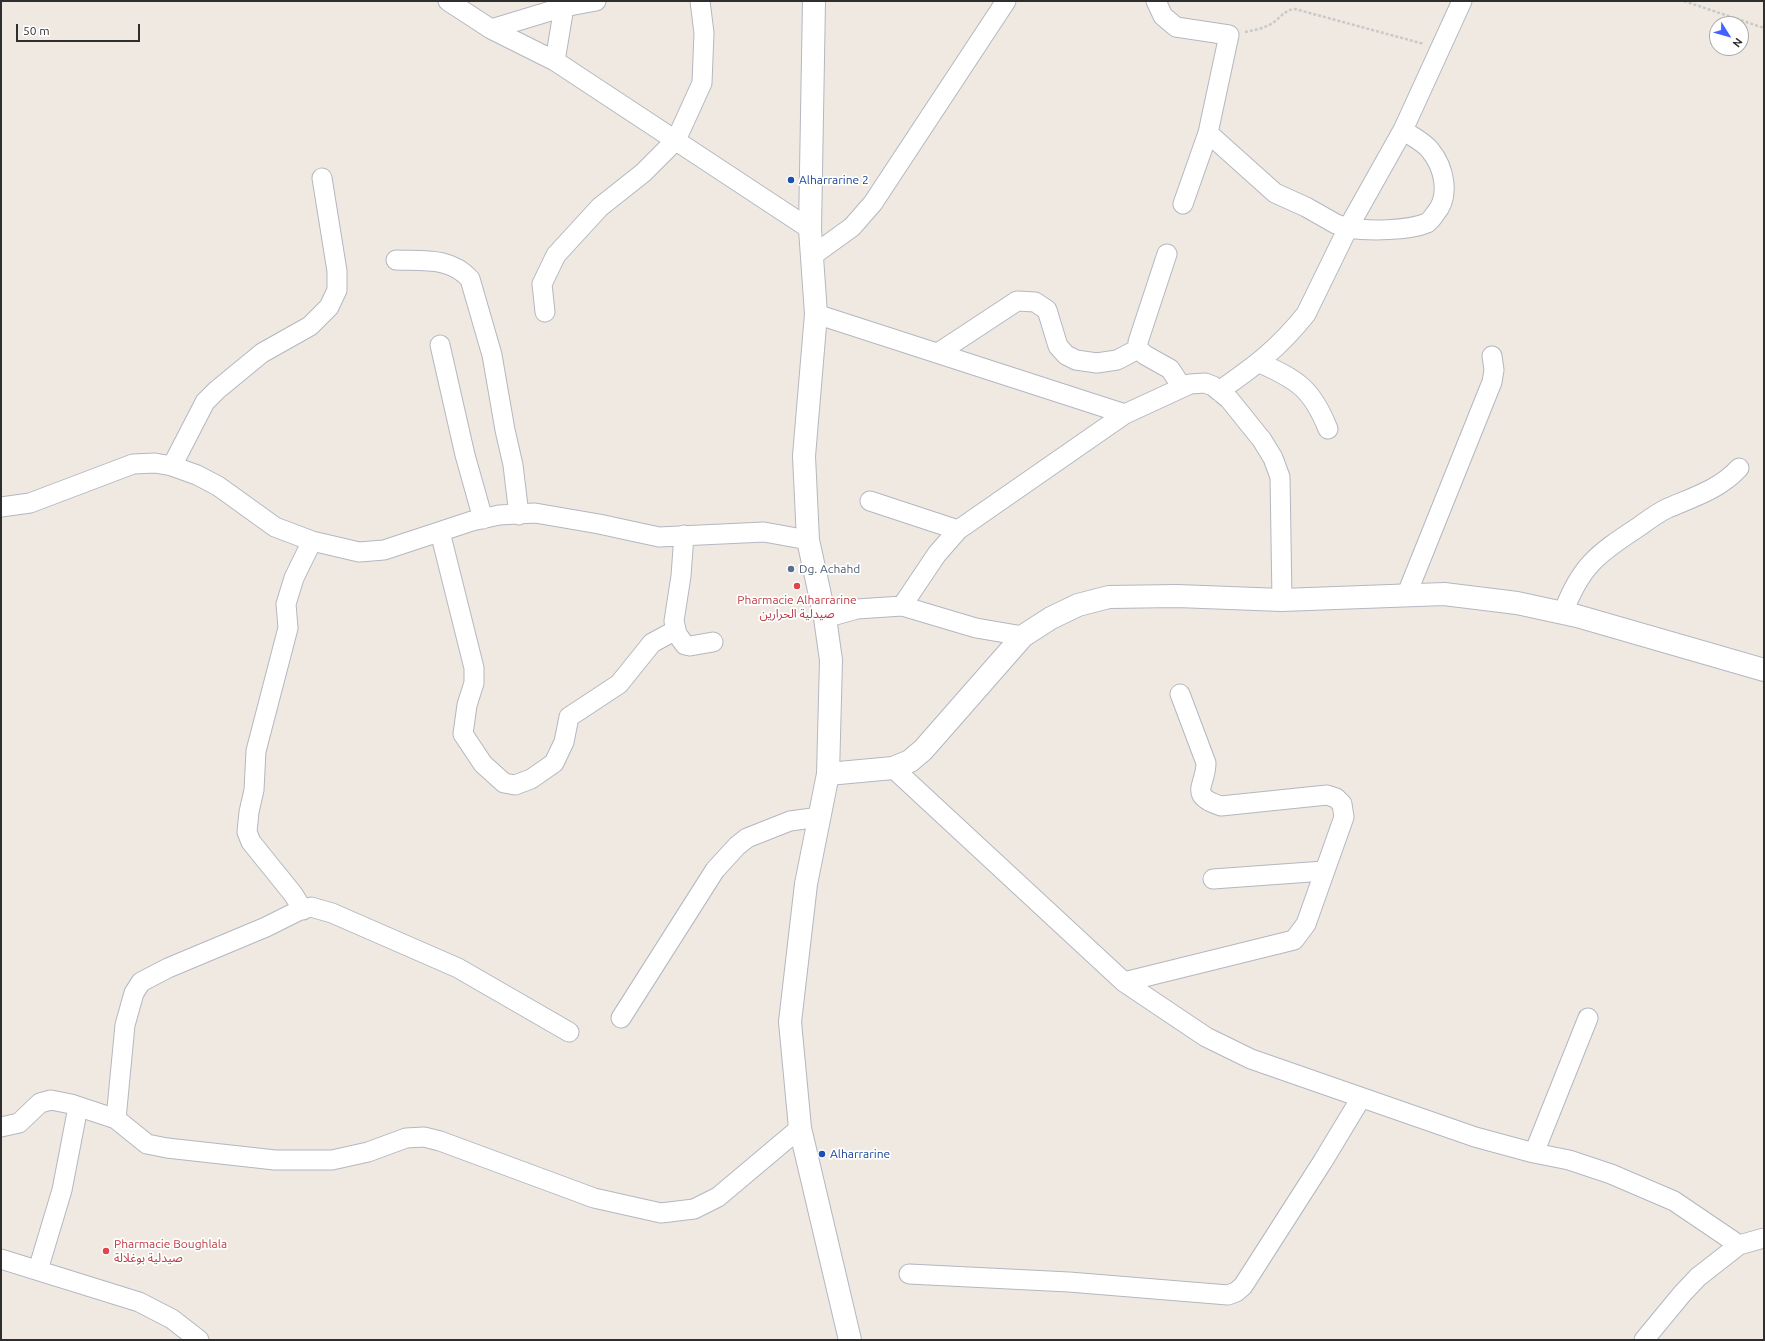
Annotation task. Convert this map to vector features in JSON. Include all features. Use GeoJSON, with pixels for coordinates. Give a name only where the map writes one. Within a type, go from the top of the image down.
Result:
{"type":"FeatureCollection","features":[{"type":"Feature","properties":{"kind":"street"},"geometry":{"type":"LineString","coordinates":[[448,1],[491,29],[554,61],[810,229]]}},
{"type":"Feature","properties":{"kind":"street"},"geometry":{"type":"LineString","coordinates":[[491,29],[564,7],[596,1]]}},
{"type":"Feature","properties":{"kind":"street"},"geometry":{"type":"LineString","coordinates":[[545,312],[542,284],[556,255],[600,207],[643,173],[676,140],[702,83],[704,33],[700,1]]}},
{"type":"Feature","properties":{"kind":"street"},"geometry":{"type":"LineString","coordinates":[[814,1],[810,229],[816,314],[804,456],[808,540],[825,618],[831,660],[828,774],[806,884],[790,1022],[800,1128],[850,1340]]}},
{"type":"Feature","properties":{"kind":"street"},"geometry":{"type":"LineString","coordinates":[[812,256],[852,227],[873,202],[1006,1]]}},
{"type":"Feature","properties":{"kind":"street"},"geometry":{"type":"LineString","coordinates":[[1156,1],[1163,16],[1176,27],[1229,35],[1208,133],[1183,204]]}},
{"type":"Feature","properties":{"kind":"street"},"geometry":{"type":"LineString","coordinates":[[1219,391],[1260,363],[1286,338],[1306,314],[1348,228],[1403,130],[1462,1]]}},
{"type":"Feature","properties":{"kind":"street"},"geometry":{"type":"LineString","coordinates":[[554,61],[564,7]]}},
{"type":"Feature","properties":{"kind":"street"},"geometry":{"type":"LineString","coordinates":[[1208,133],[1275,192],[1336,224],[1358,230],[1406,228],[1428,222],[1441,207],[1444,192],[1442,167],[1430,148],[1403,130]]}},
{"type":"Feature","properties":{"kind":"street"},"geometry":{"type":"LineString","coordinates":[[172,466],[205,402],[217,390],[262,353],[310,326],[329,306],[337,290],[337,271],[322,178]]}},
{"type":"Feature","properties":{"kind":"street"},"geometry":{"type":"LineString","coordinates":[[1166,254],[1138,342],[1138,349],[1170,370],[1182,387]]}},
{"type":"Feature","properties":{"kind":"street"},"geometry":{"type":"LineString","coordinates":[[396,260],[445,263],[461,270],[470,279],[492,356],[505,430],[513,465],[519,515]]}},
{"type":"Feature","properties":{"kind":"street"},"geometry":{"type":"LineString","coordinates":[[938,353],[1017,301],[1035,302],[1047,310],[1058,346],[1066,355],[1076,360],[1097,363],[1117,360],[1138,349]]}},
{"type":"Feature","properties":{"kind":"street"},"geometry":{"type":"LineString","coordinates":[[816,314],[1125,414]]}},
{"type":"Feature","properties":{"kind":"street"},"geometry":{"type":"LineString","coordinates":[[440,346],[465,455],[483,519]]}},
{"type":"Feature","properties":{"kind":"street"},"geometry":{"type":"LineString","coordinates":[[1406,596],[1492,382],[1494,370],[1492,356]]}},
{"type":"Feature","properties":{"kind":"street"},"geometry":{"type":"LineString","coordinates":[[1260,363],[1286,375],[1305,388],[1319,406],[1328,429]]}},
{"type":"Feature","properties":{"kind":"street"},"geometry":{"type":"LineString","coordinates":[[902,606],[937,554],[958,530],[1125,414],[1182,387],[1190,384],[1205,383],[1229,399],[1262,440],[1273,458],[1280,477],[1282,600]]}},
{"type":"Feature","properties":{"kind":"street"},"geometry":{"type":"LineString","coordinates":[[1,507],[30,503],[133,464],[155,463],[172,466],[218,486],[275,527],[312,541],[359,552],[384,550],[499,515],[535,513],[557,516],[659,537],[764,532],[808,540]]}},
{"type":"Feature","properties":{"kind":"street"},"geometry":{"type":"LineString","coordinates":[[1563,613],[1571,592],[1581,575],[1603,550],[1666,509],[1709,491],[1728,480],[1739,468]]}},
{"type":"Feature","properties":{"kind":"street"},"geometry":{"type":"LineString","coordinates":[[870,501],[958,530]]}},
{"type":"Feature","properties":{"kind":"street"},"geometry":{"type":"LineString","coordinates":[[440,532],[474,668],[474,683],[467,705],[463,734],[483,764],[504,783],[516,785],[531,779],[554,763],[564,742],[569,717],[618,684],[652,643],[676,630]]}},
{"type":"Feature","properties":{"kind":"street"},"geometry":{"type":"LineString","coordinates":[[684,536],[682,576],[674,622],[676,630],[685,645],[690,646],[713,642]]}},
{"type":"Feature","properties":{"kind":"street"},"geometry":{"type":"LineString","coordinates":[[303,910],[293,894],[251,842],[247,832],[249,812],[254,790],[256,751],[288,628],[286,604],[294,578],[312,541]]}},
{"type":"Feature","properties":{"kind":"street"},"geometry":{"type":"LineString","coordinates":[[828,774],[893,768],[910,761],[923,750],[1024,636],[1051,618],[1078,605],[1108,597],[1177,596],[1282,600],[1444,594],[1517,603],[1563,613],[1764,670]]}},
{"type":"Feature","properties":{"kind":"street"},"geometry":{"type":"LineString","coordinates":[[825,618],[857,609],[902,606],[976,628],[1024,636]]}},
{"type":"Feature","properties":{"kind":"street"},"geometry":{"type":"LineString","coordinates":[[1124,982],[1294,940],[1306,924],[1344,817],[1344,808],[1342,804],[1336,798],[1327,795],[1220,806],[1210,803],[1202,796],[1199,787],[1206,772],[1206,764],[1180,694]]}},
{"type":"Feature","properties":{"kind":"street"},"geometry":{"type":"LineString","coordinates":[[893,768],[1124,982],[1206,1037],[1251,1059],[1361,1098],[1475,1136],[1534,1153],[1569,1160],[1611,1174],[1674,1201],[1739,1245]]}},
{"type":"Feature","properties":{"kind":"street"},"geometry":{"type":"LineString","coordinates":[[621,1018],[715,870],[738,846],[746,838],[790,820],[820,817]]}},
{"type":"Feature","properties":{"kind":"street"},"geometry":{"type":"LineString","coordinates":[[1213,879],[1324,871]]}},
{"type":"Feature","properties":{"kind":"street"},"geometry":{"type":"LineString","coordinates":[[116,1119],[125,1025],[134,993],[141,982],[168,968],[311,907],[332,913],[458,968],[569,1032]]}},
{"type":"Feature","properties":{"kind":"street"},"geometry":{"type":"LineString","coordinates":[[1534,1153],[1588,1018]]}},
{"type":"Feature","properties":{"kind":"street"},"geometry":{"type":"LineString","coordinates":[[909,1274],[1069,1282],[1228,1295],[1236,1292],[1243,1286],[1323,1161],[1361,1098]]}},
{"type":"Feature","properties":{"kind":"street"},"geometry":{"type":"LineString","coordinates":[[1,1127],[19,1123],[40,1103],[51,1100],[116,1119],[147,1144],[167,1148],[275,1160],[332,1160],[368,1152],[406,1138],[424,1137],[440,1140],[594,1198],[662,1213],[694,1209],[718,1197],[800,1128]]}},
{"type":"Feature","properties":{"kind":"street"},"geometry":{"type":"LineString","coordinates":[[38,1270],[62,1190],[78,1107]]}},
{"type":"Feature","properties":{"kind":"street"},"geometry":{"type":"LineString","coordinates":[[1644,1340],[1682,1294],[1698,1278],[1739,1245],[1764,1238]]}},
{"type":"Feature","properties":{"kind":"street"},"geometry":{"type":"LineString","coordinates":[[1,1259],[139,1302],[172,1318],[199,1340]]}},
{"type":"Feature","properties":{"kind":"path"},"geometry":{"type":"LineString","coordinates":[[1684,1],[1764,28]]}},
{"type":"Feature","properties":{"kind":"path"},"geometry":{"type":"LineString","coordinates":[[1229,35],[1258,30],[1274,22],[1287,10],[1295,9],[1440,48]]}},
{"type":"Feature","properties":{"kind":"place","name":"Alharrarine 2"},"geometry":{"type":"Point","coordinates":[791,180]}},
{"type":"Feature","properties":{"kind":"place","name":"Dg. Achahd"},"geometry":{"type":"Point","coordinates":[791,569]}},
{"type":"Feature","properties":{"kind":"place","name":"Pharmacie Alharrarine صيدلية الحرارين"},"geometry":{"type":"Point","coordinates":[797,586]}},
{"type":"Feature","properties":{"kind":"place","name":"Alharrarine"},"geometry":{"type":"Point","coordinates":[822,1154]}},
{"type":"Feature","properties":{"kind":"place","name":"Pharmacie Boughlala صيدلية بوغلالة"},"geometry":{"type":"Point","coordinates":[106,1251]}}]}
